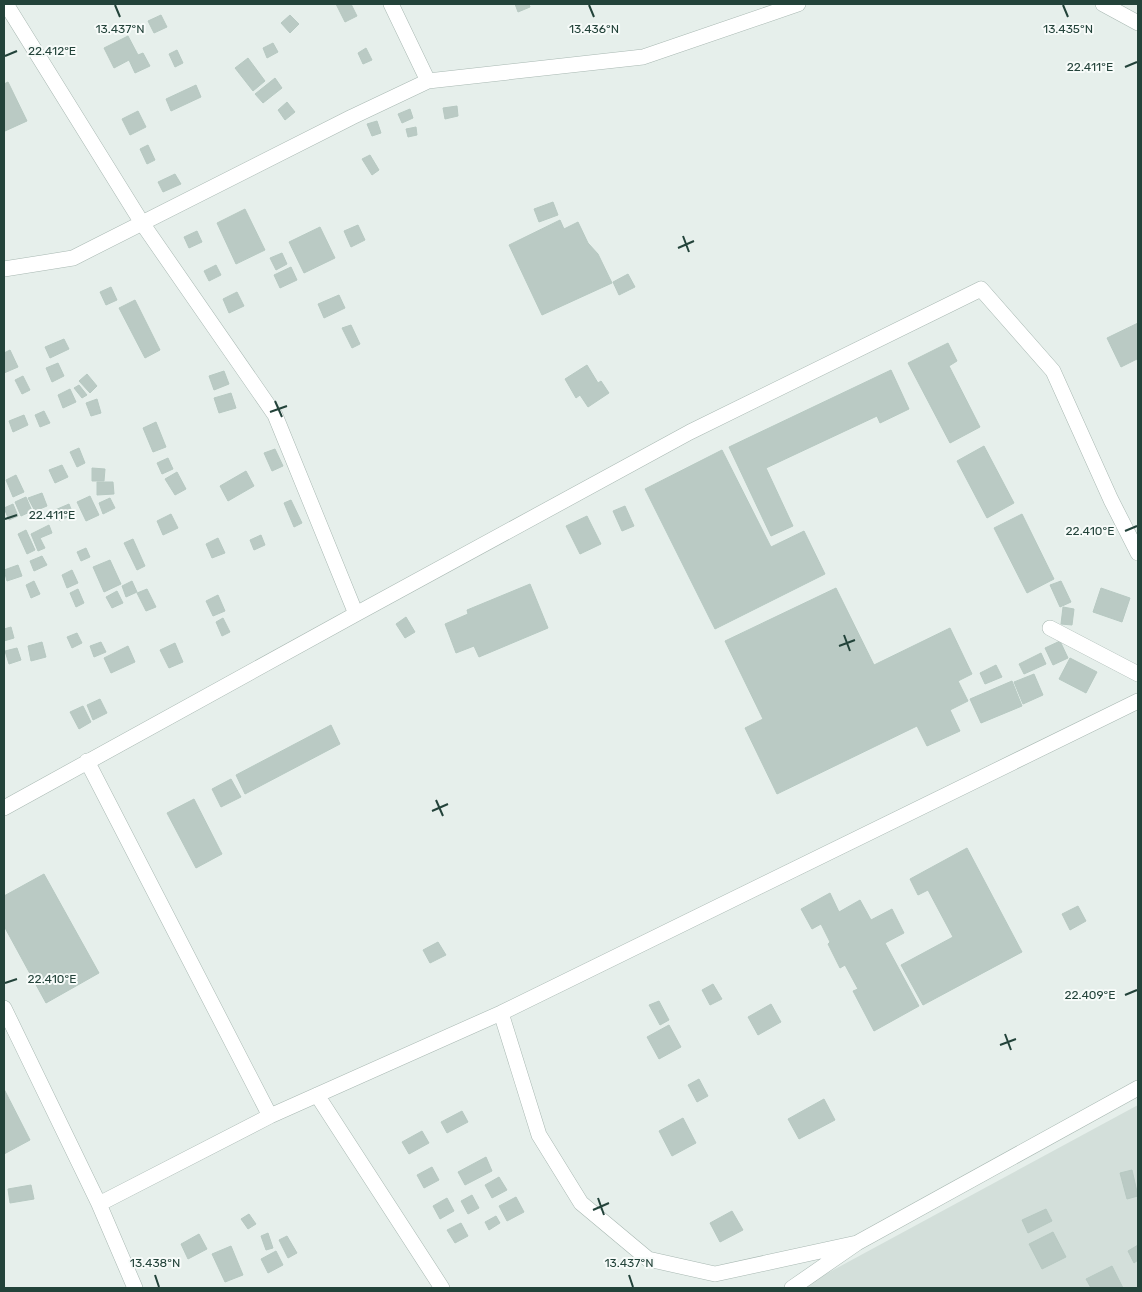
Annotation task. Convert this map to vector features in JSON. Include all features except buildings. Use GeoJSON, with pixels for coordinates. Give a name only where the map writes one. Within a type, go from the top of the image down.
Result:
{"type":"FeatureCollection","features":[{"type":"Feature","properties":{"kind":"street"},"geometry":{"type":"LineString","coordinates":[[6,4],[142,223],[275,415],[356,614]]}},
{"type":"Feature","properties":{"kind":"street"},"geometry":{"type":"LineString","coordinates":[[391,4],[428,81]]}},
{"type":"Feature","properties":{"kind":"street"},"geometry":{"type":"LineString","coordinates":[[4,269],[73,258],[352,117],[428,81],[643,57],[798,4]]}},
{"type":"Feature","properties":{"kind":"street"},"geometry":{"type":"LineString","coordinates":[[1103,4],[1138,23]]}},
{"type":"Feature","properties":{"kind":"street"},"geometry":{"type":"LineString","coordinates":[[4,808],[690,432],[981,289],[1053,372],[1111,500],[1138,553]]}},
{"type":"Feature","properties":{"kind":"street"},"geometry":{"type":"LineString","coordinates":[[1050,628],[1138,674]]}},
{"type":"Feature","properties":{"kind":"street"},"geometry":{"type":"LineString","coordinates":[[99,1204],[270,1116],[501,1013],[1138,701]]}},
{"type":"Feature","properties":{"kind":"street"},"geometry":{"type":"LineString","coordinates":[[87,762],[270,1116]]}},
{"type":"Feature","properties":{"kind":"street"},"geometry":{"type":"LineString","coordinates":[[4,1008],[99,1204],[135,1288]]}},
{"type":"Feature","properties":{"kind":"street"},"geometry":{"type":"LineString","coordinates":[[501,1013],[539,1135],[581,1202],[648,1259],[715,1274],[857,1243]]}},
{"type":"Feature","properties":{"kind":"street"},"geometry":{"type":"LineString","coordinates":[[792,1288],[857,1243],[1138,1088]]}},
{"type":"Feature","properties":{"kind":"street"},"geometry":{"type":"LineString","coordinates":[[317,1095],[442,1288]]}},
{"type":"Feature","properties":{"kind":"shaded area"},"geometry":{"type":"Polygon","coordinates":[[[1138,1105],[1138,1288],[800,1288],[1138,1105]]]}}]}
